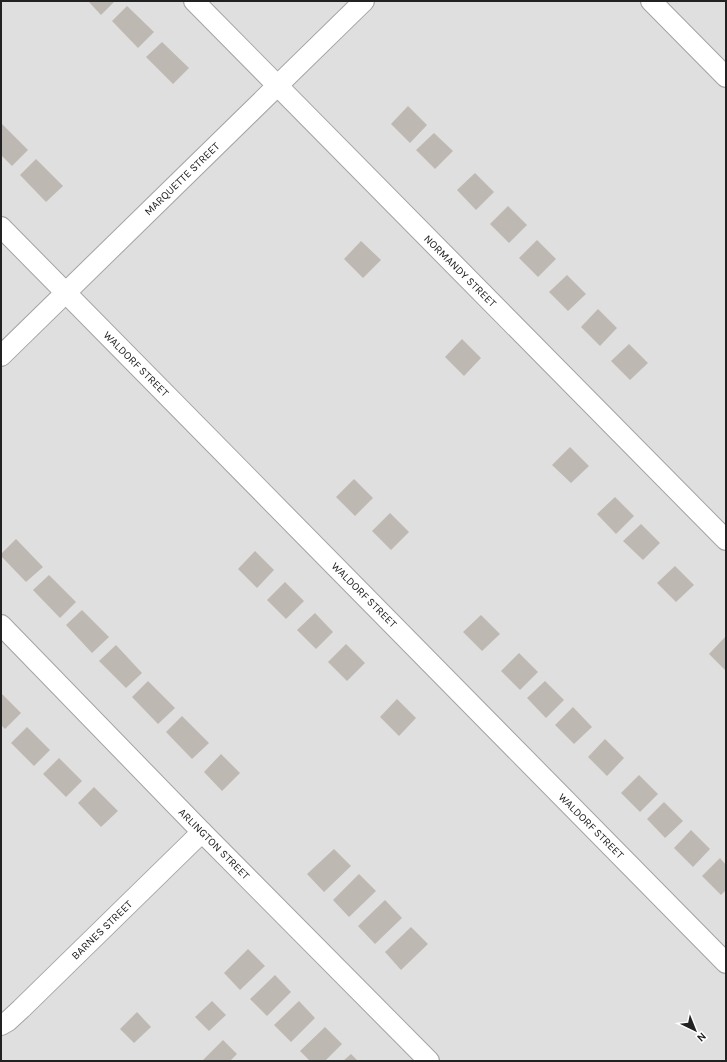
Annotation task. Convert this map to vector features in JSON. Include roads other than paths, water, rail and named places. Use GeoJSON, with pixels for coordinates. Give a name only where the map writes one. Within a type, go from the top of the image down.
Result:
{"type":"FeatureCollection","features":[{"type":"Feature","properties":{"kind":"street","name":"NORMANDY STREET"},"geometry":{"type":"LineString","coordinates":[[194,1],[726,540]]}},
{"type":"Feature","properties":{"kind":"street","name":"MARQUETTE STREET"},"geometry":{"type":"LineString","coordinates":[[1,356],[364,1]]}},
{"type":"Feature","properties":{"kind":"street"},"geometry":{"type":"LineString","coordinates":[[651,1],[726,77]]}},
{"type":"Feature","properties":{"kind":"street","name":"WALDORF STREET"},"geometry":{"type":"LineString","coordinates":[[1,227],[726,963]]}},
{"type":"Feature","properties":{"kind":"street","name":"ARLINGTON STREET"},"geometry":{"type":"LineString","coordinates":[[1,625],[202,832],[429,1061]]}},
{"type":"Feature","properties":{"kind":"street","name":"BARNES STREET"},"geometry":{"type":"LineString","coordinates":[[1,1025],[8,1021],[21,1009],[202,832]]}}]}
